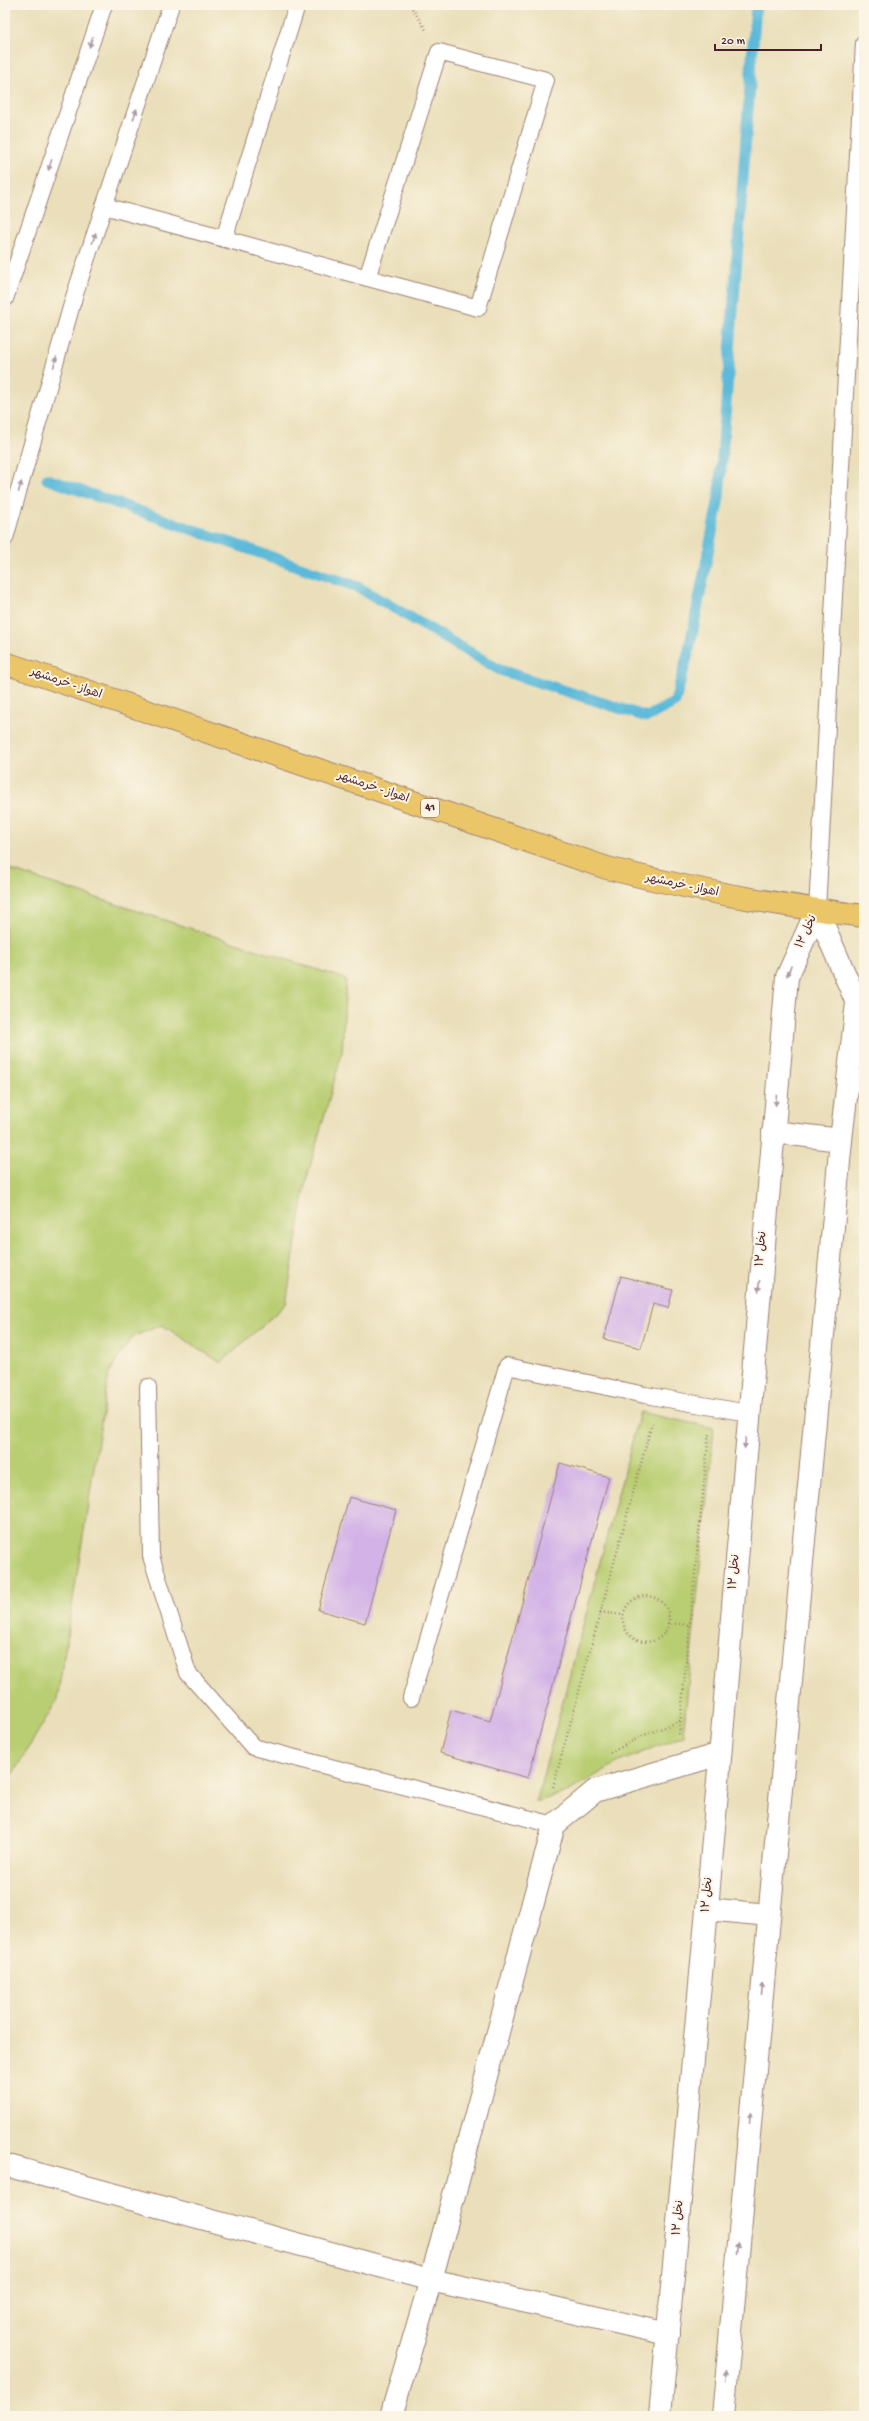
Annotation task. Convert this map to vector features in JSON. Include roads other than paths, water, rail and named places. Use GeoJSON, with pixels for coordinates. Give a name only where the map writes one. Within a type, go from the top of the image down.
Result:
{"type":"FeatureCollection","features":[{"type":"Feature","properties":{"kind":"main road","name":"اهواز - خرمشهر"},"geometry":{"type":"LineString","coordinates":[[5,663],[607,868],[679,886],[816,910],[864,916]]}},
{"type":"Feature","properties":{"kind":"street","name":"نخل ۱۲"},"geometry":{"type":"LineString","coordinates":[[723,2416],[768,1915],[841,1140],[856,1074],[857,1003],[816,910]]}},
{"type":"Feature","properties":{"kind":"street","name":"نخل ۱۲"},"geometry":{"type":"LineString","coordinates":[[660,2416],[707,1909],[786,977],[816,910]]}},
{"type":"Feature","properties":{"kind":"street"},"geometry":{"type":"LineString","coordinates":[[773,1132],[841,1140]]}},
{"type":"Feature","properties":{"kind":"street"},"geometry":{"type":"LineString","coordinates":[[391,2416],[431,2280],[554,1825],[596,1791],[720,1754]]}},
{"type":"Feature","properties":{"kind":"street"},"geometry":{"type":"LineString","coordinates":[[707,1909],[768,1915]]}},
{"type":"Feature","properties":{"kind":"street"},"geometry":{"type":"LineString","coordinates":[[5,2166],[431,2280],[668,2334]]}},
{"type":"Feature","properties":{"kind":"lane"},"geometry":{"type":"LineString","coordinates":[[5,299],[104,5]]}},
{"type":"Feature","properties":{"kind":"lane"},"geometry":{"type":"LineString","coordinates":[[5,538],[74,297],[171,5]]}},
{"type":"Feature","properties":{"kind":"lane"},"geometry":{"type":"LineString","coordinates":[[224,239],[297,5]]}},
{"type":"Feature","properties":{"kind":"lane"},"geometry":{"type":"LineString","coordinates":[[816,910],[864,43]]}},
{"type":"Feature","properties":{"kind":"lane"},"geometry":{"type":"LineString","coordinates":[[104,206],[224,239],[367,278],[478,308],[546,80],[439,52],[367,278]]}},
{"type":"Feature","properties":{"kind":"lane"},"geometry":{"type":"LineString","coordinates":[[411,1698],[507,1366],[659,1397],[748,1413]]}},
{"type":"Feature","properties":{"kind":"lane"},"geometry":{"type":"LineString","coordinates":[[148,1387],[151,1556],[188,1673],[254,1747],[554,1825]]}},
{"type":"Feature","properties":{"kind":"waterway"},"geometry":{"type":"LineString","coordinates":[[47,479],[358,587],[500,670],[647,717],[675,702],[689,650],[719,497],[756,5]]}}]}
